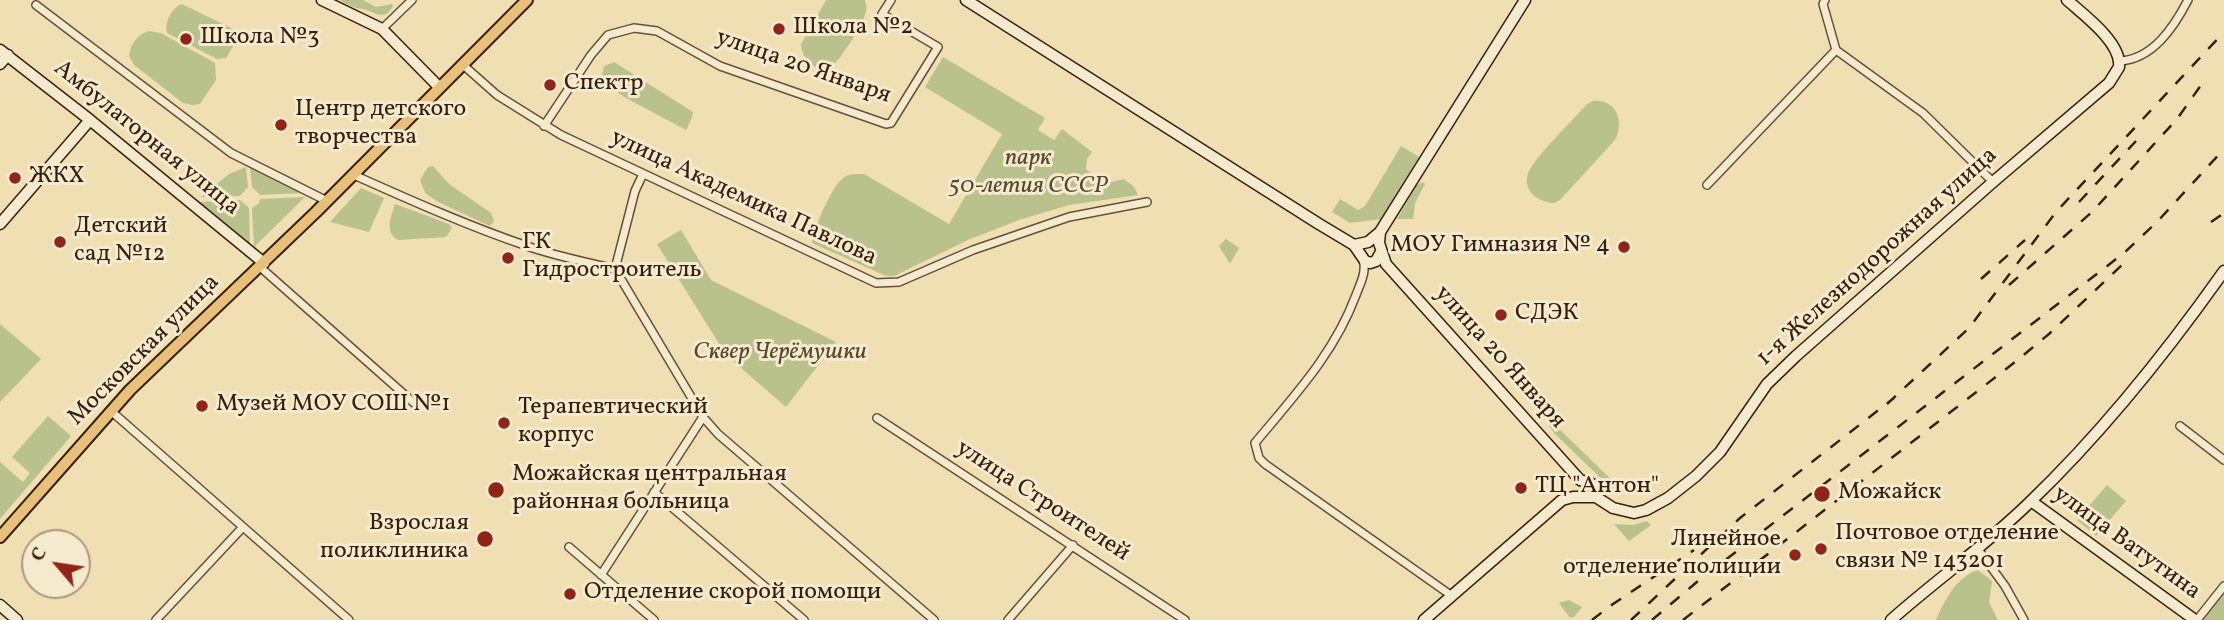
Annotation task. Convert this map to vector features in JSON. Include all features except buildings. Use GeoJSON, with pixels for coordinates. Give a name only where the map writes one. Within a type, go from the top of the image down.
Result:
{"type":"FeatureCollection","features":[{"type":"Feature","properties":{"kind":"main road"},"geometry":{"type":"LineString","coordinates":[[322,0],[382,29],[439,88]]}},
{"type":"Feature","properties":{"kind":"main road","name":"Московская улица"},"geometry":{"type":"LineString","coordinates":[[0,537],[111,411],[354,175],[527,0]]}},
{"type":"Feature","properties":{"kind":"main road"},"geometry":{"type":"LineString","coordinates":[[966,0],[1363,244],[1375,243],[1381,257]]}},
{"type":"Feature","properties":{"kind":"main road"},"geometry":{"type":"LineString","coordinates":[[1381,257],[1369,263],[1362,257],[1363,244],[1380,232],[1525,0]]}},
{"type":"Feature","properties":{"kind":"main road"},"geometry":{"type":"LineString","coordinates":[[2067,0],[2109,40],[2120,61]]}},
{"type":"Feature","properties":{"kind":"main road"},"geometry":{"type":"LineString","coordinates":[[0,64],[4,52]]}},
{"type":"Feature","properties":{"kind":"main road","name":"Амбулаторная улица"},"geometry":{"type":"LineString","coordinates":[[4,52],[90,120],[262,265]]}},
{"type":"Feature","properties":{"kind":"main road","name":"1-я Железнодорожная улица"},"geometry":{"type":"LineString","coordinates":[[1586,490],[1619,510],[1634,513],[1652,508],[1684,486],[1726,445],[1772,379],[1846,310],[2103,90],[2115,75],[2120,61]]}},
{"type":"Feature","properties":{"kind":"main road"},"geometry":{"type":"LineString","coordinates":[[0,224],[90,120]]}},
{"type":"Feature","properties":{"kind":"main road"},"geometry":{"type":"LineString","coordinates":[[1380,232],[1381,257]]}},
{"type":"Feature","properties":{"kind":"main road","name":"улица 20 Января"},"geometry":{"type":"LineString","coordinates":[[1381,257],[1586,490]]}},
{"type":"Feature","properties":{"kind":"main road"},"geometry":{"type":"LineString","coordinates":[[1891,620],[2031,501],[2090,440],[2194,314],[2224,271]]}},
{"type":"Feature","properties":{"kind":"main road"},"geometry":{"type":"LineString","coordinates":[[1423,620],[1562,500],[1586,490]]}},
{"type":"Feature","properties":{"kind":"main road","name":"улица Ватутина"},"geometry":{"type":"LineString","coordinates":[[2031,501],[2196,620]]}},
{"type":"Feature","properties":{"kind":"main road"},"geometry":{"type":"LineString","coordinates":[[0,606],[17,620]]}},
{"type":"Feature","properties":{"kind":"street"},"geometry":{"type":"LineString","coordinates":[[382,29],[412,0]]}},
{"type":"Feature","properties":{"kind":"street","name":"улица 20 Января"},"geometry":{"type":"LineString","coordinates":[[544,125],[591,55],[608,35],[634,28],[657,31],[720,66],[886,124],[891,123],[938,47],[883,14],[891,0]]}},
{"type":"Feature","properties":{"kind":"street"},"geometry":{"type":"LineString","coordinates":[[1825,0],[1823,4],[1836,50],[1923,113],[1993,182]]}},
{"type":"Feature","properties":{"kind":"street"},"geometry":{"type":"LineString","coordinates":[[2120,61],[2134,60],[2143,55],[2173,26],[2188,0]]}},
{"type":"Feature","properties":{"kind":"street"},"geometry":{"type":"LineString","coordinates":[[36,5],[231,153],[327,201]]}},
{"type":"Feature","properties":{"kind":"street"},"geometry":{"type":"LineString","coordinates":[[1707,185],[1836,50]]}},
{"type":"Feature","properties":{"kind":"street","name":"улица Академика Павлова"},"geometry":{"type":"LineString","coordinates":[[462,64],[498,95],[544,125],[865,279],[886,284],[899,282],[973,250],[1069,217],[1147,202]]}},
{"type":"Feature","properties":{"kind":"street"},"geometry":{"type":"LineString","coordinates":[[615,269],[635,191],[643,174]]}},
{"type":"Feature","properties":{"kind":"street"},"geometry":{"type":"LineString","coordinates":[[354,175],[497,236],[615,269],[703,417],[736,450],[934,620]]}},
{"type":"Feature","properties":{"kind":"street"},"geometry":{"type":"LineString","coordinates":[[1362,257],[1365,271]]}},
{"type":"Feature","properties":{"kind":"street"},"geometry":{"type":"LineString","coordinates":[[1381,257],[1365,271],[1335,342],[1314,373],[1255,443],[1255,451],[1265,464],[1452,596]]}},
{"type":"Feature","properties":{"kind":"street","name":"Амбулаторная улица"},"geometry":{"type":"LineString","coordinates":[[262,265],[414,403]]}},
{"type":"Feature","properties":{"kind":"street"},"geometry":{"type":"LineString","coordinates":[[111,411],[349,620]]}},
{"type":"Feature","properties":{"kind":"street"},"geometry":{"type":"LineString","coordinates":[[601,575],[703,417]]}},
{"type":"Feature","properties":{"kind":"street","name":"улица Строителей"},"geometry":{"type":"LineString","coordinates":[[877,418],[1185,620]]}},
{"type":"Feature","properties":{"kind":"street"},"geometry":{"type":"LineString","coordinates":[[2180,426],[2224,460]]}},
{"type":"Feature","properties":{"kind":"street"},"geometry":{"type":"LineString","coordinates":[[654,492],[804,620]]}},
{"type":"Feature","properties":{"kind":"street"},"geometry":{"type":"LineString","coordinates":[[156,620],[243,527]]}},
{"type":"Feature","properties":{"kind":"street"},"geometry":{"type":"LineString","coordinates":[[1008,620],[1073,545]]}},
{"type":"Feature","properties":{"kind":"street"},"geometry":{"type":"LineString","coordinates":[[569,547],[654,620]]}},
{"type":"Feature","properties":{"kind":"street"},"geometry":{"type":"LineString","coordinates":[[1978,548],[2005,586],[2024,620]]}},
{"type":"Feature","properties":{"kind":"street"},"geometry":{"type":"LineString","coordinates":[[2196,620],[2224,586]]}},
{"type":"Feature","properties":{"kind":"green space"},"geometry":{"type":"Polygon","coordinates":[[[340,0],[363,0],[376,7],[393,6],[386,14],[379,15],[340,0]]]}},
{"type":"Feature","properties":{"kind":"green space"},"geometry":{"type":"Polygon","coordinates":[[[826,0],[865,0],[865,16],[835,63],[829,67],[817,68],[804,56],[801,44],[826,0]]]}},
{"type":"Feature","properties":{"kind":"green space"},"geometry":{"type":"Polygon","coordinates":[[[182,4],[235,30],[238,38],[226,58],[217,59],[167,33],[170,16],[175,8],[182,4]]]}},
{"type":"Feature","properties":{"kind":"green space"},"geometry":{"type":"Polygon","coordinates":[[[148,31],[161,33],[215,63],[216,80],[200,104],[183,103],[134,65],[129,56],[131,48],[137,38],[148,31]]]}},
{"type":"Feature","properties":{"kind":"green space","name":"парк 50-летия СССР"},"geometry":{"type":"Polygon","coordinates":[[[943,57],[1045,118],[1038,130],[1054,140],[1062,129],[1092,152],[1087,159],[1086,169],[1103,184],[1124,179],[1134,187],[1138,195],[1069,205],[1019,220],[968,240],[894,276],[886,276],[812,243],[828,200],[842,179],[852,174],[864,174],[949,224],[1002,134],[925,87],[943,57]]]}},
{"type":"Feature","properties":{"kind":"green space"},"geometry":{"type":"Polygon","coordinates":[[[614,62],[693,112],[686,130],[616,91],[602,75],[604,66],[614,62]]]}},
{"type":"Feature","properties":{"kind":"green space"},"geometry":{"type":"Polygon","coordinates":[[[1601,101],[1613,107],[1619,126],[1615,140],[1560,200],[1554,203],[1541,200],[1529,189],[1529,171],[1539,156],[1587,104],[1601,101]]]}},
{"type":"Feature","properties":{"kind":"green space"},"geometry":{"type":"Polygon","coordinates":[[[1401,146],[1419,157],[1381,219],[1350,223],[1332,212],[1340,199],[1358,210],[1365,206],[1401,146]]]}},
{"type":"Feature","properties":{"kind":"green space"},"geometry":{"type":"Polygon","coordinates":[[[433,166],[449,184],[491,213],[494,221],[490,226],[438,202],[425,193],[420,180],[428,167],[433,166]]]}},
{"type":"Feature","properties":{"kind":"green space"},"geometry":{"type":"Polygon","coordinates":[[[246,167],[248,187],[240,196],[201,197],[229,174],[246,167]]]}},
{"type":"Feature","properties":{"kind":"green space"},"geometry":{"type":"Polygon","coordinates":[[[250,167],[305,193],[260,195],[252,187],[250,167]]]}},
{"type":"Feature","properties":{"kind":"green space"},"geometry":{"type":"Polygon","coordinates":[[[1422,182],[1425,184],[1415,203],[1413,219],[1397,219],[1416,186],[1422,182]]]}},
{"type":"Feature","properties":{"kind":"green space"},"geometry":{"type":"Polygon","coordinates":[[[361,188],[384,198],[369,232],[330,222],[361,188]]]}},
{"type":"Feature","properties":{"kind":"green space"},"geometry":{"type":"Polygon","coordinates":[[[305,197],[254,247],[252,208],[260,199],[305,197]]]}},
{"type":"Feature","properties":{"kind":"green space"},"geometry":{"type":"Polygon","coordinates":[[[240,200],[249,208],[250,244],[198,202],[240,200]]]}},
{"type":"Feature","properties":{"kind":"green space"},"geometry":{"type":"Polygon","coordinates":[[[395,204],[449,224],[452,228],[446,237],[398,240],[390,229],[395,204]]]}},
{"type":"Feature","properties":{"kind":"green space","name":"Сквер Черёмушки"},"geometry":{"type":"Polygon","coordinates":[[[681,230],[711,280],[836,342],[786,407],[726,355],[657,244],[681,230]]]}},
{"type":"Feature","properties":{"kind":"green space"},"geometry":{"type":"Polygon","coordinates":[[[1226,239],[1239,248],[1230,264],[1219,246],[1226,239]]]}},
{"type":"Feature","properties":{"kind":"green space"},"geometry":{"type":"Polygon","coordinates":[[[0,324],[41,359],[0,402],[0,324]]]}},
{"type":"Feature","properties":{"kind":"green space"},"geometry":{"type":"Polygon","coordinates":[[[139,345],[150,355],[106,397],[96,388],[139,345]]]}},
{"type":"Feature","properties":{"kind":"green space"},"geometry":{"type":"Polygon","coordinates":[[[48,416],[71,436],[0,519],[0,462],[23,482],[30,473],[12,457],[48,416]]]}},
{"type":"Feature","properties":{"kind":"green space"},"geometry":{"type":"Polygon","coordinates":[[[1551,421],[1619,487],[1611,488],[1555,434],[1549,426],[1551,421]]]}},
{"type":"Feature","properties":{"kind":"green space"},"geometry":{"type":"Polygon","coordinates":[[[2107,485],[2126,501],[2096,536],[2077,520],[2107,485]]]}},
{"type":"Feature","properties":{"kind":"green space"},"geometry":{"type":"Polygon","coordinates":[[[1647,521],[1651,525],[1629,541],[1614,524],[1633,525],[1647,521]]]}},
{"type":"Feature","properties":{"kind":"green space"},"geometry":{"type":"Polygon","coordinates":[[[1978,570],[1992,581],[1989,602],[1998,620],[1936,620],[1957,584],[1978,570]]]}},
{"type":"Feature","properties":{"kind":"green space"},"geometry":{"type":"Polygon","coordinates":[[[2224,592],[2224,620],[2202,620],[2224,592]]]}},
{"type":"Feature","properties":{"kind":"green space"},"geometry":{"type":"Polygon","coordinates":[[[1569,600],[1582,607],[1570,618],[1559,603],[1569,600]]]}},
{"type":"Feature","properties":{"kind":"railway"},"geometry":{"type":"LineString","coordinates":[[1887,404],[1969,328],[2056,212],[2224,32]]}},
{"type":"Feature","properties":{"kind":"railway"},"geometry":{"type":"LineString","coordinates":[[2009,285],[2092,212],[2177,119],[2204,81]]}},
{"type":"Feature","properties":{"kind":"railway"},"geometry":{"type":"LineString","coordinates":[[2079,202],[2136,141]]}},
{"type":"Feature","properties":{"kind":"railway"},"geometry":{"type":"LineString","coordinates":[[1652,620],[1698,581],[2124,253],[2157,222],[2224,149]]}},
{"type":"Feature","properties":{"kind":"railway"},"geometry":{"type":"LineString","coordinates":[[2211,222],[2224,213]]}},
{"type":"Feature","properties":{"kind":"railway"},"geometry":{"type":"LineString","coordinates":[[1981,279],[2025,240]]}},
{"type":"Feature","properties":{"kind":"railway"},"geometry":{"type":"LineString","coordinates":[[1683,620],[2015,362],[2049,334],[2123,264]]}},
{"type":"Feature","properties":{"kind":"railway"},"geometry":{"type":"LineString","coordinates":[[1631,620],[1740,518],[1894,398]]}},
{"type":"Feature","properties":{"kind":"railway"},"geometry":{"type":"LineString","coordinates":[[1592,620],[1694,550]]}},
{"type":"Feature","properties":{"kind":"place","name":"Школа №2"},"geometry":{"type":"Point","coordinates":[779,29]}},
{"type":"Feature","properties":{"kind":"place","name":"Школа №3"},"geometry":{"type":"Point","coordinates":[186,39]}},
{"type":"Feature","properties":{"kind":"place","name":"Спектр"},"geometry":{"type":"Point","coordinates":[550,85]}},
{"type":"Feature","properties":{"kind":"place","name":"Центр детского творчества"},"geometry":{"type":"Point","coordinates":[281,125]}},
{"type":"Feature","properties":{"kind":"place","name":"ЖКХ"},"geometry":{"type":"Point","coordinates":[15,178]}},
{"type":"Feature","properties":{"kind":"place","name":"Детский сад №12"},"geometry":{"type":"Point","coordinates":[60,242]}},
{"type":"Feature","properties":{"kind":"place","name":"МОУ Гимназия № 4"},"geometry":{"type":"Point","coordinates":[1624,247]}},
{"type":"Feature","properties":{"kind":"place","name":"ГК Гидростроитель"},"geometry":{"type":"Point","coordinates":[508,258]}},
{"type":"Feature","properties":{"kind":"place","name":"СДЭК"},"geometry":{"type":"Point","coordinates":[1501,315]}},
{"type":"Feature","properties":{"kind":"place","name":"Музей МОУ СОШ №1"},"geometry":{"type":"Point","coordinates":[202,406]}},
{"type":"Feature","properties":{"kind":"place","name":"Терапевтический корпус"},"geometry":{"type":"Point","coordinates":[504,423]}},
{"type":"Feature","properties":{"kind":"place","name":"ТЦ \"Антон\""},"geometry":{"type":"Point","coordinates":[1521,488]}},
{"type":"Feature","properties":{"kind":"place","name":"Можайская центральная районная больница"},"geometry":{"type":"Point","coordinates":[496,490]}},
{"type":"Feature","properties":{"kind":"place","name":"Можайск"},"geometry":{"type":"Point","coordinates":[1822,494]}},
{"type":"Feature","properties":{"kind":"place","name":"Взрослая поликлиника"},"geometry":{"type":"Point","coordinates":[485,539]}},
{"type":"Feature","properties":{"kind":"place","name":"Почтовое отделение связи № 143201"},"geometry":{"type":"Point","coordinates":[1821,549]}},
{"type":"Feature","properties":{"kind":"place","name":"Линейное отделение полиции"},"geometry":{"type":"Point","coordinates":[1795,555]}},
{"type":"Feature","properties":{"kind":"place","name":"Отделение скорой помощи"},"geometry":{"type":"Point","coordinates":[570,594]}}]}
